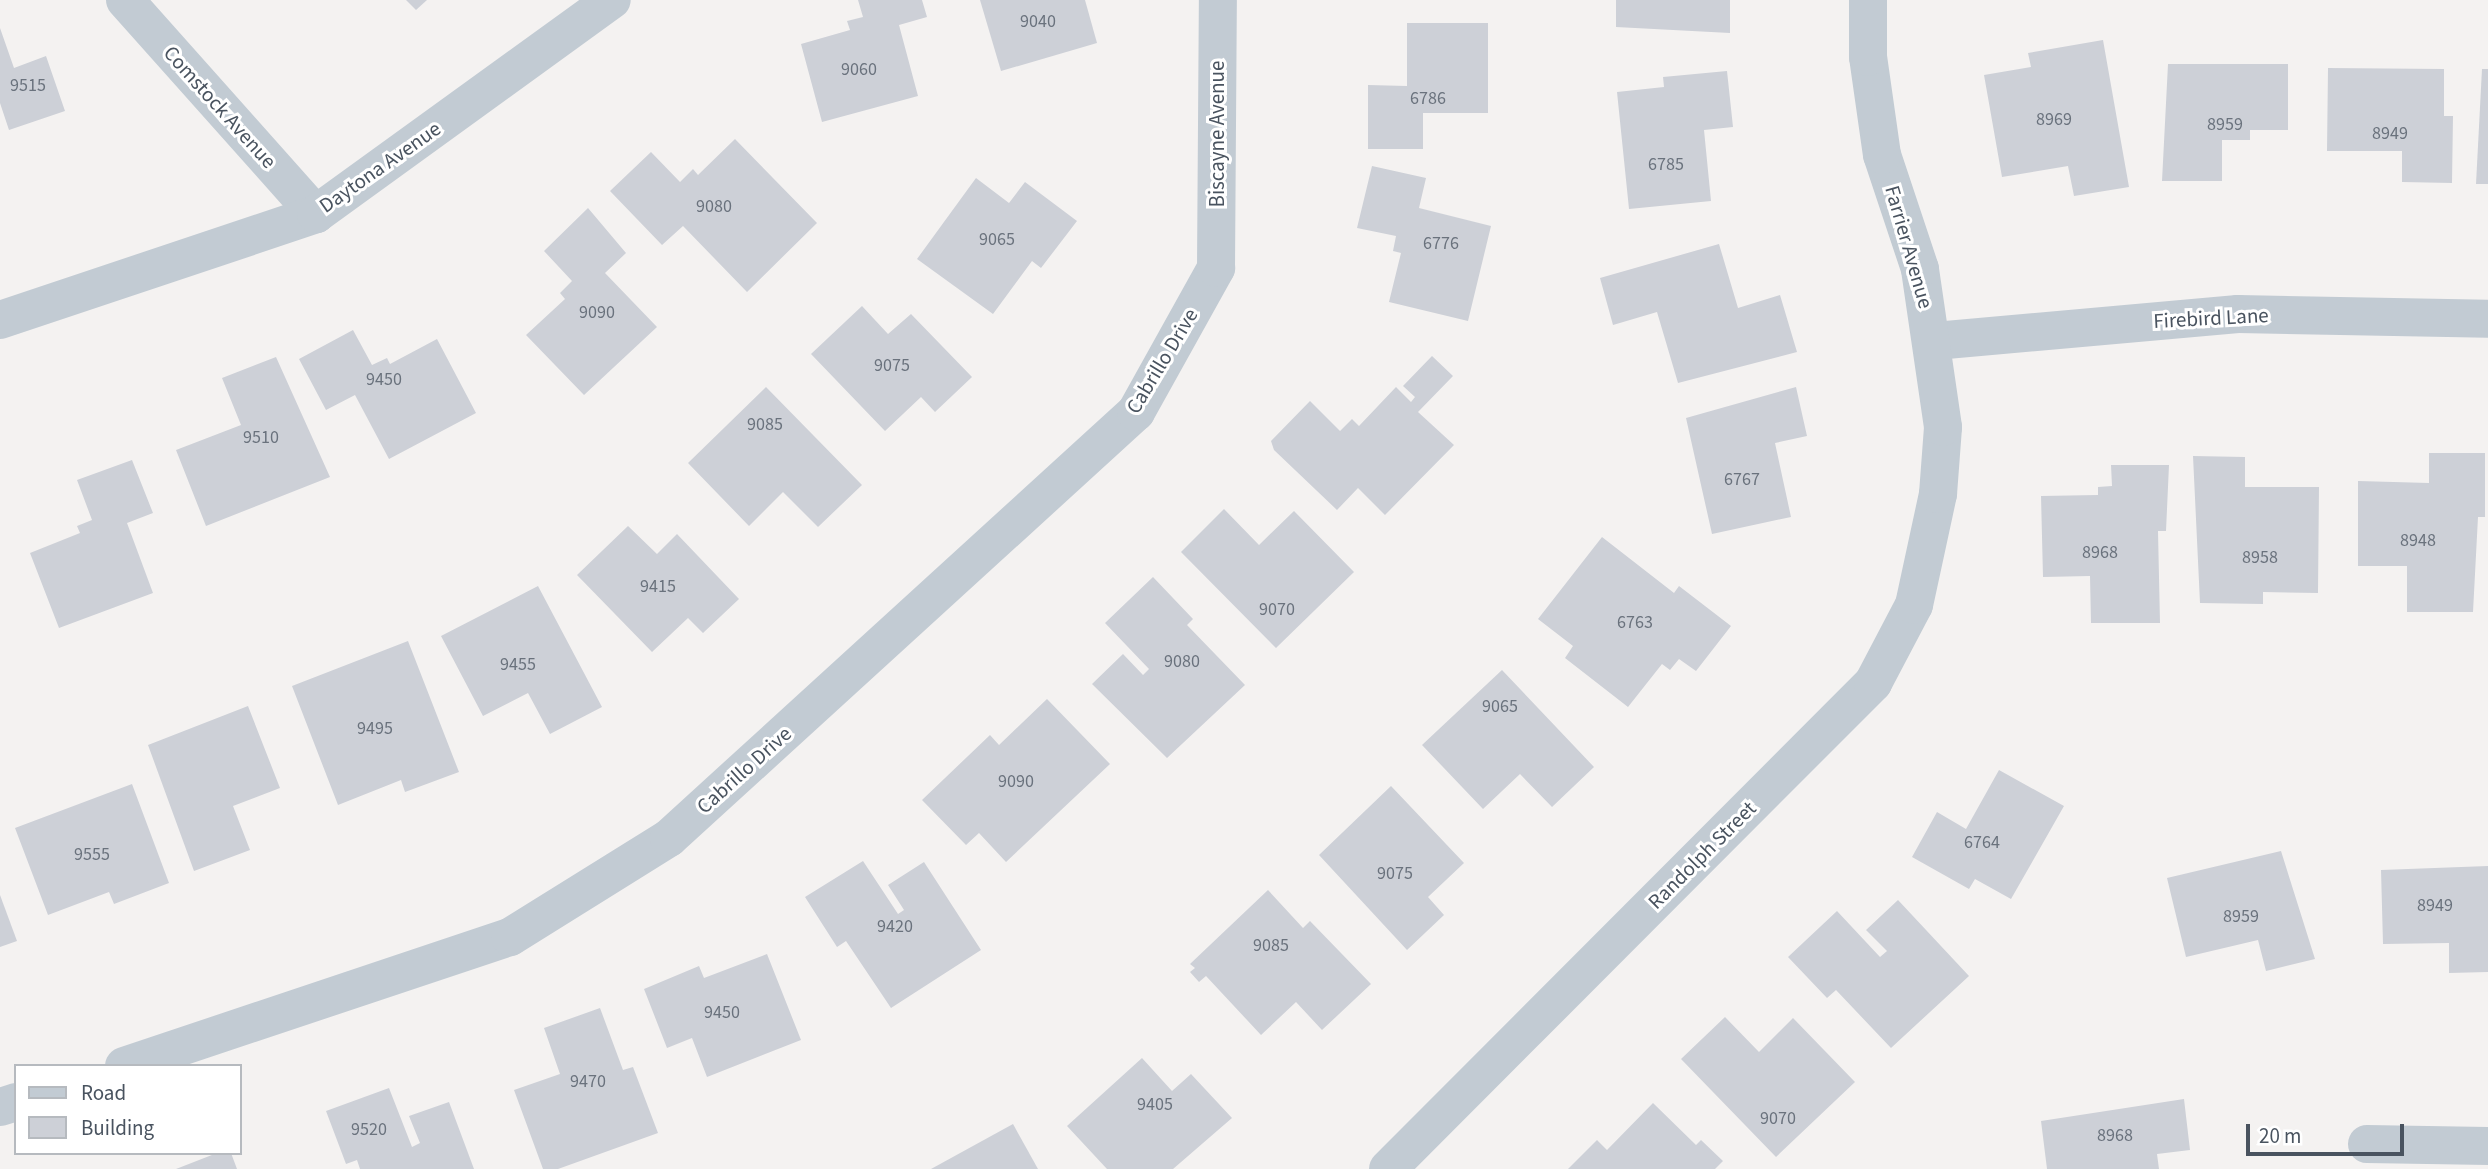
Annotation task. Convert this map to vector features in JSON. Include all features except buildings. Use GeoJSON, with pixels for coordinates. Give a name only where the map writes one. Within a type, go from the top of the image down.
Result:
{"type":"FeatureCollection","features":[{"type":"Feature","properties":{"kind":"street","name":"Comstock Avenue"},"geometry":{"type":"LineString","coordinates":[[125,0],[316,214]]}},
{"type":"Feature","properties":{"kind":"street","name":"Daytona Avenue"},"geometry":{"type":"LineString","coordinates":[[0,320],[316,214],[612,0]]}},
{"type":"Feature","properties":{"kind":"street","name":"Biscayne Avenue"},"geometry":{"type":"LineString","coordinates":[[1216,268],[1218,0]]}},
{"type":"Feature","properties":{"kind":"street","name":"Farrier Avenue"},"geometry":{"type":"LineString","coordinates":[[1868,0],[1868,57],[1882,155],[1920,269],[1935,341],[1943,427],[1938,494]]}},
{"type":"Feature","properties":{"kind":"street","name":"Cabrillo Drive"},"geometry":{"type":"LineString","coordinates":[[130,1064],[510,937],[669,838],[1136,412],[1216,268]]}},
{"type":"Feature","properties":{"kind":"street","name":"Firebird Lane"},"geometry":{"type":"LineString","coordinates":[[1935,341],[2238,314],[2488,319]]}},
{"type":"Feature","properties":{"kind":"street","name":"Randolph Street"},"geometry":{"type":"LineString","coordinates":[[1396,1166],[1873,683],[1914,605],[1938,494]]}},
{"type":"Feature","properties":{"kind":"street"},"geometry":{"type":"LineString","coordinates":[[2367,1144],[2488,1146]]}}]}
